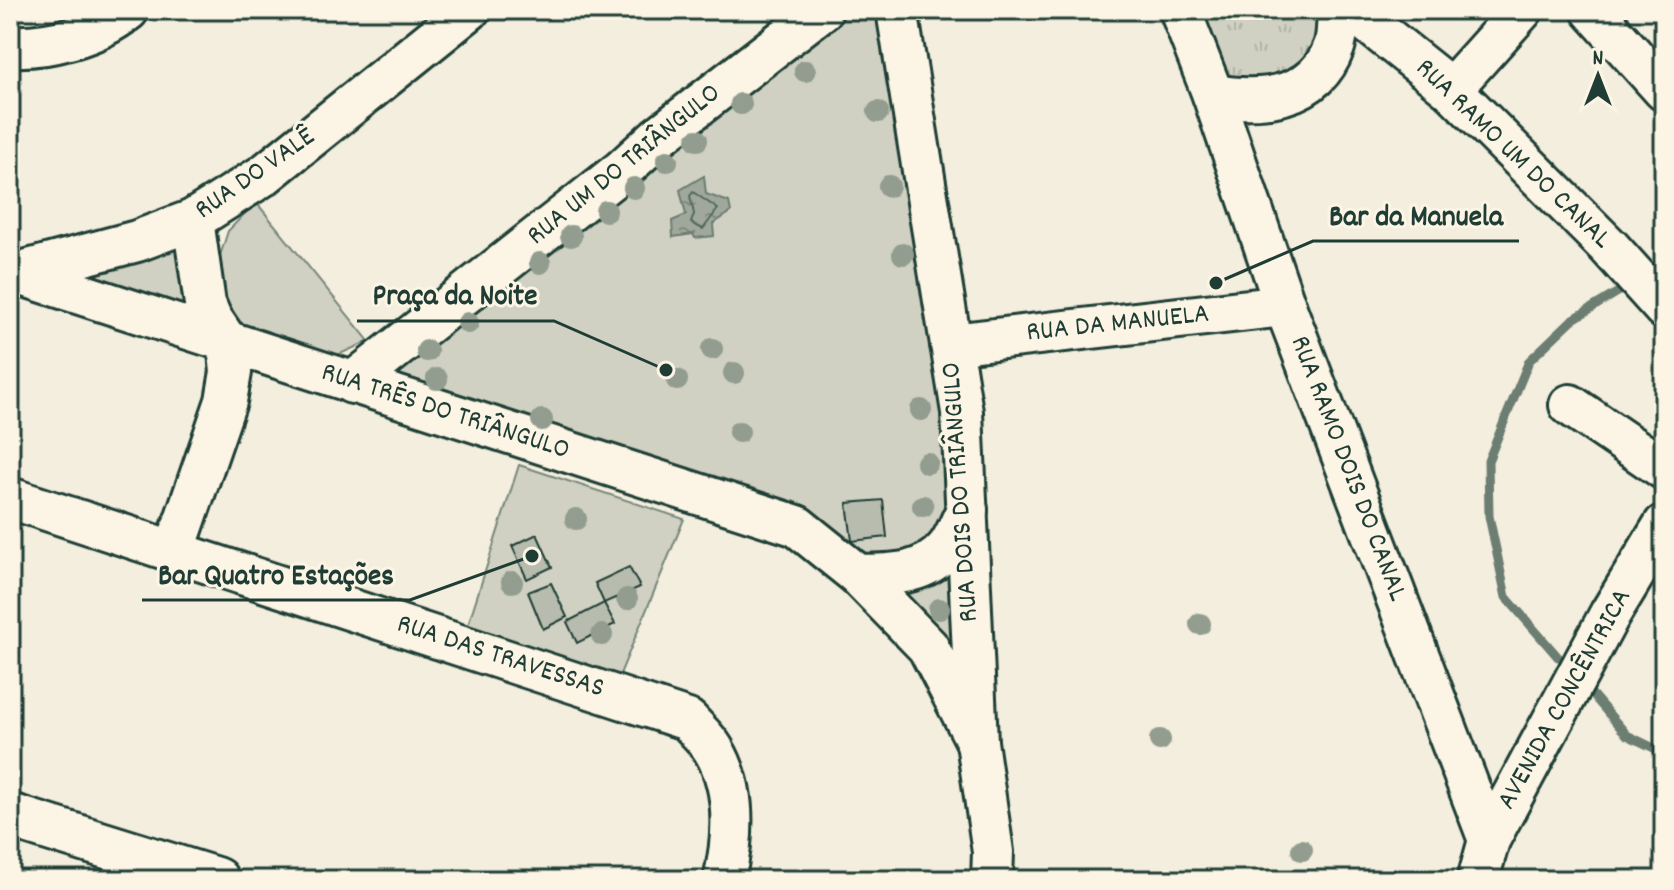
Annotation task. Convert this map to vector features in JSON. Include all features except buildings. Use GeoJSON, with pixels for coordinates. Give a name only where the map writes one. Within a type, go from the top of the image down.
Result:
{"type":"FeatureCollection","features":[{"type":"Feature","properties":{"kind":"main road"},"geometry":{"type":"LineString","coordinates":[[10,816],[216,880]]}},
{"type":"Feature","properties":{"kind":"street"},"geometry":{"type":"LineString","coordinates":[[10,46],[49,43],[82,34],[128,10]]}},
{"type":"Feature","properties":{"kind":"street","name":"RUA DO VALÊ"},"geometry":{"type":"LineString","coordinates":[[14,272],[137,241],[193,220],[264,175],[469,10]]}},
{"type":"Feature","properties":{"kind":"street","name":"RUA UM DO TRIÂNGULO"},"geometry":{"type":"LineString","coordinates":[[352,383],[622,170],[658,137],[822,10]]}},
{"type":"Feature","properties":{"kind":"street","name":"RUA DOIS DO TRIÂNGULO"},"geometry":{"type":"LineString","coordinates":[[897,10],[962,412],[977,742],[992,837],[992,880]]}},
{"type":"Feature","properties":{"kind":"street","name":"RUA RAMO DOIS DO CANAL"},"geometry":{"type":"LineString","coordinates":[[1180,10],[1213,95],[1285,306],[1489,840]]}},
{"type":"Feature","properties":{"kind":"street"},"geometry":{"type":"LineString","coordinates":[[1451,89],[1522,10]]}},
{"type":"Feature","properties":{"kind":"street"},"geometry":{"type":"LineString","coordinates":[[1592,10],[1664,90]]}},
{"type":"Feature","properties":{"kind":"street"},"geometry":{"type":"LineString","coordinates":[[1213,95],[1265,100],[1293,92],[1311,80],[1326,63],[1336,28],[1365,32],[1366,21]]}},
{"type":"Feature","properties":{"kind":"street","name":"RUA RAMO UM DO CANAL"},"geometry":{"type":"LineString","coordinates":[[1366,21],[1451,89],[1609,247],[1664,308]]}},
{"type":"Feature","properties":{"kind":"street"},"geometry":{"type":"LineString","coordinates":[[174,552],[226,401],[231,372],[228,343],[205,304],[193,220]]}},
{"type":"Feature","properties":{"kind":"street","name":"RUA TRÊS DO TRIÂNGULO"},"geometry":{"type":"LineString","coordinates":[[14,272],[797,526],[858,575],[928,647],[977,742]]}},
{"type":"Feature","properties":{"kind":"street","name":"RUA DA MANUELA"},"geometry":{"type":"LineString","coordinates":[[951,344],[1285,306]]}},
{"type":"Feature","properties":{"kind":"street"},"geometry":{"type":"LineString","coordinates":[[1570,405],[1664,469]]}},
{"type":"Feature","properties":{"kind":"street","name":"RUA DAS TRAVESSAS"},"geometry":{"type":"LineString","coordinates":[[10,498],[688,720],[713,750],[727,784],[733,819],[730,856],[724,880]]}},
{"type":"Feature","properties":{"kind":"street"},"geometry":{"type":"LineString","coordinates":[[858,575],[904,573],[926,565],[947,548],[967,510]]}},
{"type":"Feature","properties":{"kind":"street","name":"AVENIDA CONCÊNTRICA"},"geometry":{"type":"LineString","coordinates":[[1478,880],[1489,840],[1610,614],[1664,525]]}},
{"type":"Feature","properties":{"kind":"green space"},"geometry":{"type":"Polygon","coordinates":[[[841,10],[887,10],[952,409],[972,721],[794,517],[372,381],[841,10]]]}},
{"type":"Feature","properties":{"kind":"green space"},"geometry":{"type":"Polygon","coordinates":[[[1181,10],[1319,10],[1320,34],[1297,71],[1261,83],[1220,78],[1181,10]]]}},
{"type":"Feature","properties":{"kind":"green space"},"geometry":{"type":"Polygon","coordinates":[[[256,202],[369,341],[331,358],[249,333],[223,313],[213,278],[228,231],[256,202]]]}},
{"type":"Feature","properties":{"kind":"green space"},"geometry":{"type":"Polygon","coordinates":[[[193,238],[201,323],[51,272],[193,238]]]}},
{"type":"Feature","properties":{"kind":"green space"},"geometry":{"type":"Polygon","coordinates":[[[519,465],[684,519],[618,679],[468,625],[519,465]]]}},
{"type":"Feature","properties":{"kind":"water"},"geometry":{"type":"Polygon","coordinates":[[[704,176],[706,194],[729,202],[731,212],[713,224],[714,236],[695,238],[693,234],[673,237],[672,221],[686,215],[680,190],[704,176]]]}},
{"type":"Feature","properties":{"kind":"waterway"},"geometry":{"type":"LineString","coordinates":[[1558,657],[1506,597],[1489,516],[1488,461],[1529,361],[1572,320],[1618,292]]}},
{"type":"Feature","properties":{"kind":"waterway"},"geometry":{"type":"LineString","coordinates":[[1590,692],[1627,735],[1664,753]]}},
{"type":"Feature","properties":{"kind":"place","name":"Bar da Manuela"},"geometry":{"type":"Point","coordinates":[1216,283]}},
{"type":"Feature","properties":{"kind":"place","name":"Praça da Noite"},"geometry":{"type":"Point","coordinates":[666,370]}},
{"type":"Feature","properties":{"kind":"place","name":"Bar Quatro Estações"},"geometry":{"type":"Point","coordinates":[532,556]}}]}
